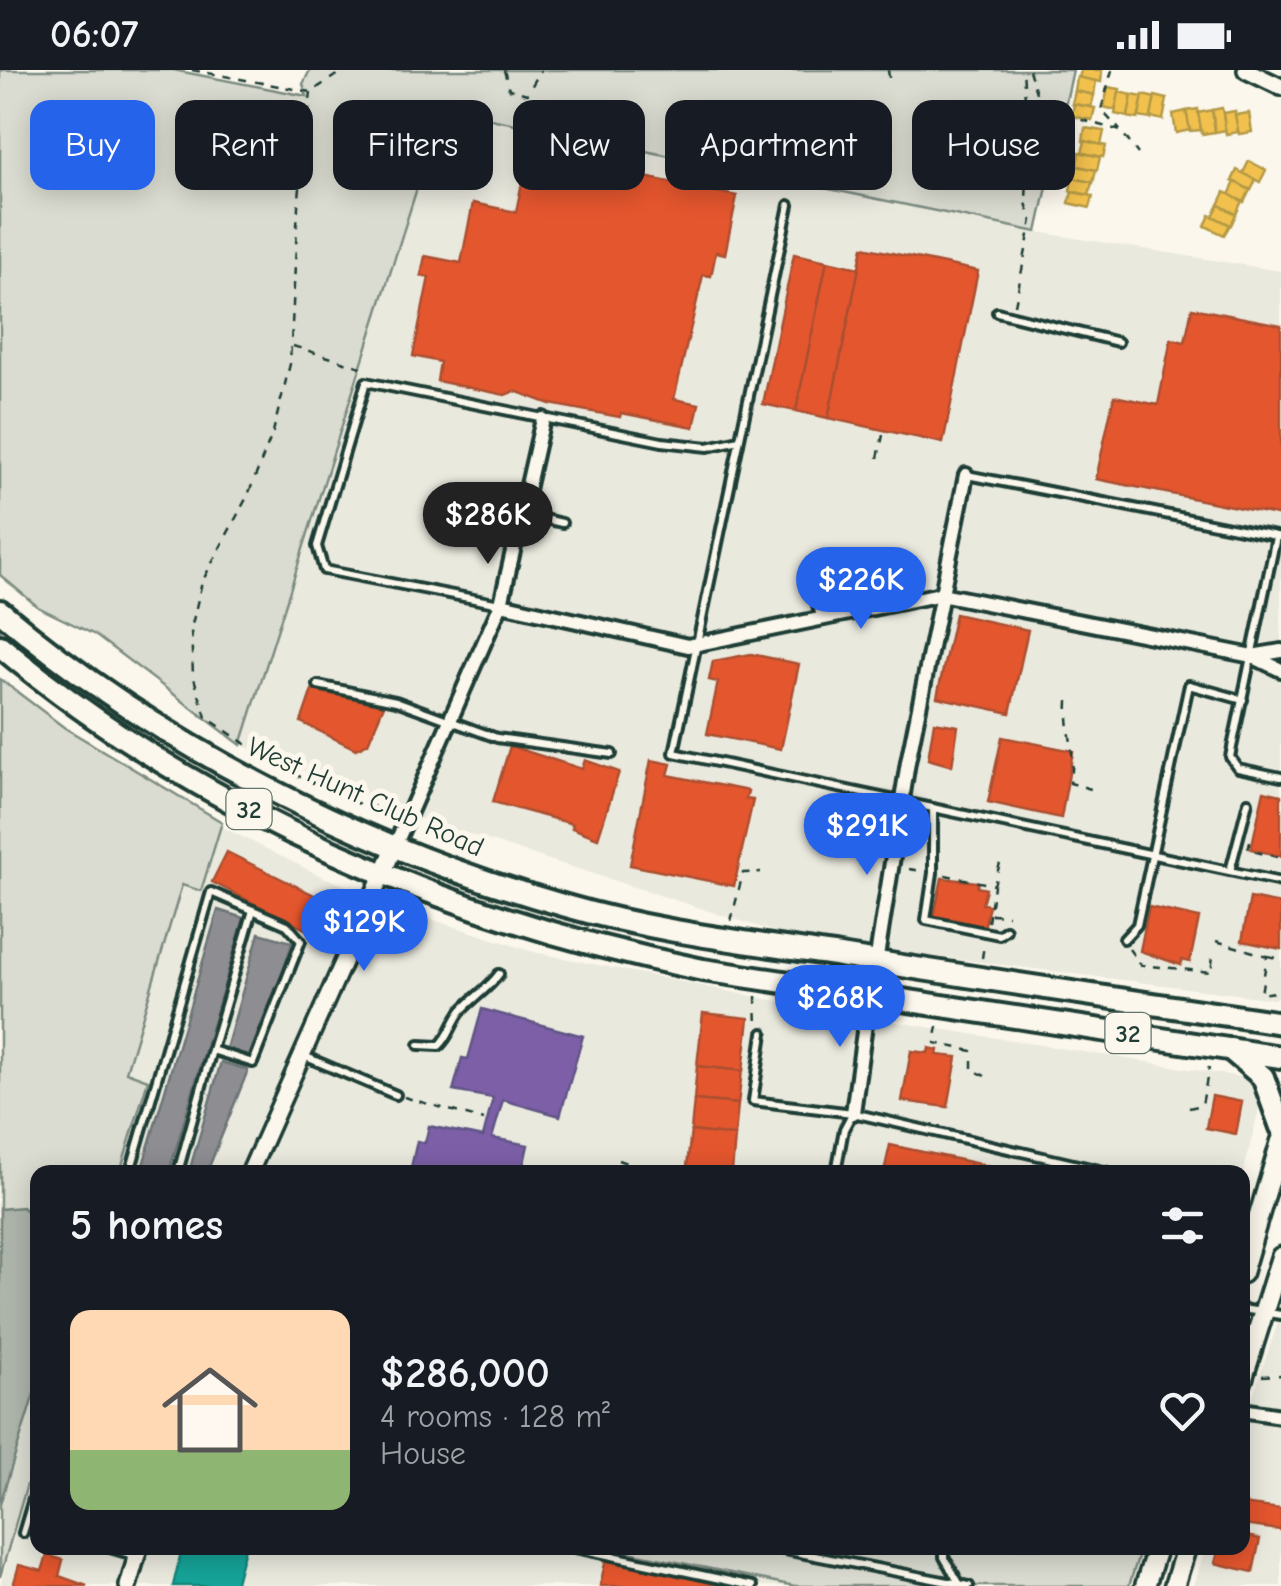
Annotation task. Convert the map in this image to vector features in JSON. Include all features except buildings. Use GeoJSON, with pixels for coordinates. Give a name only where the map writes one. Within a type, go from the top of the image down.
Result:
{"type":"FeatureCollection","features":[{"type":"Feature","properties":{"kind":"main road","name":"West Hunt Club Road"},"geometry":{"type":"LineString","coordinates":[[0,611],[166,730],[395,846],[467,874],[604,916],[1281,1023]]}},
{"type":"Feature","properties":{"kind":"main road","name":"West Hunt Club Road"},"geometry":{"type":"LineString","coordinates":[[0,646],[120,733],[200,783],[384,874],[504,918],[614,952],[1281,1057]]}},
{"type":"Feature","properties":{"kind":"main road"},"geometry":{"type":"LineString","coordinates":[[869,995],[876,962]]}},
{"type":"Feature","properties":{"kind":"main road"},"geometry":{"type":"LineString","coordinates":[[1225,1015],[1281,1007]]}},
{"type":"Feature","properties":{"kind":"main road"},"geometry":{"type":"LineString","coordinates":[[1228,1048],[1263,1078],[1281,1127]]}},
{"type":"Feature","properties":{"kind":"main road"},"geometry":{"type":"LineString","coordinates":[[1250,1246],[1281,1141]]}},
{"type":"Feature","properties":{"kind":"main road"},"geometry":{"type":"LineString","coordinates":[[1250,1363],[1272,1314],[1281,1257]]}},
{"type":"Feature","properties":{"kind":"main road"},"geometry":{"type":"LineString","coordinates":[[1144,1586],[1155,1555]]}},
{"type":"Feature","properties":{"kind":"main road"},"geometry":{"type":"LineString","coordinates":[[1174,1586],[1184,1555]]}},
{"type":"Feature","properties":{"kind":"street"},"geometry":{"type":"LineString","coordinates":[[1246,70],[1281,87]]}},
{"type":"Feature","properties":{"kind":"street"},"geometry":{"type":"LineString","coordinates":[[253,1165],[502,604],[543,419]]}},
{"type":"Feature","properties":{"kind":"street"},"geometry":{"type":"LineString","coordinates":[[876,962],[901,800],[966,475]]}},
{"type":"Feature","properties":{"kind":"street"},"geometry":{"type":"LineString","coordinates":[[502,604],[688,646],[941,594],[1252,656],[1281,670]]}},
{"type":"Feature","properties":{"kind":"street"},"geometry":{"type":"LineString","coordinates":[[1252,656],[1281,651]]}},
{"type":"Feature","properties":{"kind":"street"},"geometry":{"type":"LineString","coordinates":[[853,1113],[869,995]]}},
{"type":"Feature","properties":{"kind":"street"},"geometry":{"type":"LineString","coordinates":[[1250,1411],[1281,1416]]}},
{"type":"Feature","properties":{"kind":"street"},"geometry":{"type":"LineString","coordinates":[[128,1586],[137,1555]]}},
{"type":"Feature","properties":{"kind":"lane"},"geometry":{"type":"LineString","coordinates":[[789,205],[674,753],[1281,882]]}},
{"type":"Feature","properties":{"kind":"lane"},"geometry":{"type":"LineString","coordinates":[[997,312],[1118,342]]}},
{"type":"Feature","properties":{"kind":"lane"},"geometry":{"type":"LineString","coordinates":[[502,604],[324,570],[316,546],[366,382],[662,442],[708,446],[738,440]]}},
{"type":"Feature","properties":{"kind":"lane"},"geometry":{"type":"LineString","coordinates":[[966,475],[1279,537],[1231,765],[1281,777]]}},
{"type":"Feature","properties":{"kind":"lane"},"geometry":{"type":"LineString","coordinates":[[522,514],[562,523]]}},
{"type":"Feature","properties":{"kind":"lane"},"geometry":{"type":"LineString","coordinates":[[812,584],[820,619]]}},
{"type":"Feature","properties":{"kind":"lane"},"geometry":{"type":"LineString","coordinates":[[318,685],[396,701],[497,738],[612,754]]}},
{"type":"Feature","properties":{"kind":"lane"},"geometry":{"type":"LineString","coordinates":[[1124,939],[1137,925],[1188,685],[1243,700]]}},
{"type":"Feature","properties":{"kind":"lane"},"geometry":{"type":"LineString","coordinates":[[1230,872],[1248,802]]}},
{"type":"Feature","properties":{"kind":"lane"},"geometry":{"type":"LineString","coordinates":[[933,808],[933,872],[926,920],[998,935],[1006,930]]}},
{"type":"Feature","properties":{"kind":"lane"},"geometry":{"type":"LineString","coordinates":[[132,1165],[211,892],[287,925],[301,941],[254,1063],[212,1050]]}},
{"type":"Feature","properties":{"kind":"lane"},"geometry":{"type":"LineString","coordinates":[[180,1165],[253,910]]}},
{"type":"Feature","properties":{"kind":"lane"},"geometry":{"type":"LineString","coordinates":[[418,1045],[439,1046],[451,1035],[464,1008],[486,993],[499,974]]}},
{"type":"Feature","properties":{"kind":"lane"},"geometry":{"type":"LineString","coordinates":[[763,1033],[753,1101],[853,1113],[1078,1165]]}},
{"type":"Feature","properties":{"kind":"lane"},"geometry":{"type":"LineString","coordinates":[[303,1056],[396,1095]]}},
{"type":"Feature","properties":{"kind":"lane"},"geometry":{"type":"LineString","coordinates":[[837,1165],[844,1129],[853,1113]]}},
{"type":"Feature","properties":{"kind":"lane"},"geometry":{"type":"LineString","coordinates":[[23,1532],[30,1509]]}},
{"type":"Feature","properties":{"kind":"lane"},"geometry":{"type":"LineString","coordinates":[[608,1555],[753,1586]]}},
{"type":"Feature","properties":{"kind":"lane"},"geometry":{"type":"LineString","coordinates":[[810,1555],[970,1586]]}},
{"type":"Feature","properties":{"kind":"lane"},"geometry":{"type":"LineString","coordinates":[[944,1555],[959,1584]]}},
{"type":"Feature","properties":{"kind":"path"},"geometry":{"type":"LineString","coordinates":[[192,70],[311,92],[344,70]]}},
{"type":"Feature","properties":{"kind":"path"},"geometry":{"type":"LineString","coordinates":[[504,70],[509,89],[528,94],[540,70]]}},
{"type":"Feature","properties":{"kind":"path"},"geometry":{"type":"LineString","coordinates":[[888,70],[889,78]]}},
{"type":"Feature","properties":{"kind":"path"},"geometry":{"type":"LineString","coordinates":[[1026,70],[1038,99],[1050,111],[1120,131]]}},
{"type":"Feature","properties":{"kind":"path"},"geometry":{"type":"LineString","coordinates":[[1012,315],[1032,220],[1026,203],[1026,70]]}},
{"type":"Feature","properties":{"kind":"path"},"geometry":{"type":"LineString","coordinates":[[1112,70],[1101,110],[1138,154]]}},
{"type":"Feature","properties":{"kind":"path"},"geometry":{"type":"LineString","coordinates":[[311,92],[298,206],[292,345],[274,432],[248,495],[202,582],[191,629],[193,676],[206,717],[279,767],[359,804],[378,807]]}},
{"type":"Feature","properties":{"kind":"path"},"geometry":{"type":"LineString","coordinates":[[292,345],[361,367],[366,382]]}},
{"type":"Feature","properties":{"kind":"path"},"geometry":{"type":"LineString","coordinates":[[878,458],[883,435]]}},
{"type":"Feature","properties":{"kind":"path"},"geometry":{"type":"LineString","coordinates":[[1068,701],[1066,724],[1076,754],[1070,783],[1092,789]]}},
{"type":"Feature","properties":{"kind":"path"},"geometry":{"type":"LineString","coordinates":[[1239,836],[1250,839],[1248,850],[1281,858]]}},
{"type":"Feature","properties":{"kind":"path"},"geometry":{"type":"LineString","coordinates":[[909,869],[994,885],[1000,863]]}},
{"type":"Feature","properties":{"kind":"path"},"geometry":{"type":"LineString","coordinates":[[731,921],[743,872],[762,872]]}},
{"type":"Feature","properties":{"kind":"path"},"geometry":{"type":"LineString","coordinates":[[989,914],[1008,915]]}},
{"type":"Feature","properties":{"kind":"path"},"geometry":{"type":"LineString","coordinates":[[1124,939],[1133,960],[1142,965],[1211,972],[1213,956]]}},
{"type":"Feature","properties":{"kind":"path"},"geometry":{"type":"LineString","coordinates":[[1216,941],[1281,959]]}},
{"type":"Feature","properties":{"kind":"path"},"geometry":{"type":"LineString","coordinates":[[1267,956],[1261,994],[1281,990]]}},
{"type":"Feature","properties":{"kind":"path"},"geometry":{"type":"LineString","coordinates":[[757,990],[754,1022],[763,1033]]}},
{"type":"Feature","properties":{"kind":"path"},"geometry":{"type":"LineString","coordinates":[[939,1020],[934,1043],[972,1050],[972,1069],[984,1076]]}},
{"type":"Feature","properties":{"kind":"path"},"geometry":{"type":"LineString","coordinates":[[1189,1108],[1202,1105],[1209,1065]]}},
{"type":"Feature","properties":{"kind":"path"},"geometry":{"type":"LineString","coordinates":[[396,1095],[484,1120]]}},
{"type":"Feature","properties":{"kind":"path"},"geometry":{"type":"LineString","coordinates":[[618,1160],[632,1165]]}},
{"type":"Feature","properties":{"kind":"path"},"geometry":{"type":"LineString","coordinates":[[1262,1376],[1281,1375]]}},
{"type":"Feature","properties":{"kind":"shaded area"},"geometry":{"type":"Polygon","coordinates":[[[0,70],[173,70],[307,96],[303,84],[310,70],[1073,70],[1066,100],[912,100],[912,190],[1046,190],[1037,232],[834,190],[892,190],[892,100],[665,100],[665,155],[645,151],[645,100],[513,100],[513,124],[493,120],[493,100],[333,100],[333,190],[416,190],[241,745],[95,635],[38,607],[0,575],[0,70]]]}},
{"type":"Feature","properties":{"kind":"shaded area"},"geometry":{"type":"Polygon","coordinates":[[[493,120],[513,124],[513,190],[645,190],[645,151],[665,156],[665,190],[833,190],[1037,232],[1281,271],[1281,994],[1274,999],[797,939],[415,817],[241,745],[418,190],[493,190],[493,120]]]}},
{"type":"Feature","properties":{"kind":"shaded area"},"geometry":{"type":"Polygon","coordinates":[[[0,622],[183,750],[181,753],[81,696],[0,634],[0,622]]]}},
{"type":"Feature","properties":{"kind":"shaded area"},"geometry":{"type":"Polygon","coordinates":[[[0,679],[65,728],[222,822],[201,891],[182,885],[126,1072],[148,1080],[122,1165],[30,1165],[30,1474],[0,1577],[0,679]]]}},
{"type":"Feature","properties":{"kind":"shaded area"},"geometry":{"type":"Polygon","coordinates":[[[222,827],[321,876],[421,916],[534,952],[816,1009],[1246,1078],[1261,1100],[1245,1165],[123,1165],[147,1080],[126,1073],[182,885],[200,890],[222,827]]]}},
{"type":"Feature","properties":{"kind":"shaded area"},"geometry":{"type":"Polygon","coordinates":[[[22,1207],[30,1214],[30,1407],[0,1504],[0,1209],[22,1207]]]}},
{"type":"Feature","properties":{"kind":"shaded area"},"geometry":{"type":"Polygon","coordinates":[[[1281,1313],[1281,1586],[1194,1586],[1203,1555],[1250,1555],[1250,1405],[1281,1313]]]}},
{"type":"Feature","properties":{"kind":"shaded area"},"geometry":{"type":"Polygon","coordinates":[[[30,1477],[30,1555],[643,1555],[795,1586],[0,1586],[30,1477]]]}},
{"type":"Feature","properties":{"kind":"shaded area"},"geometry":{"type":"Polygon","coordinates":[[[643,1555],[1139,1555],[1129,1586],[795,1586],[643,1555]]]}}]}
